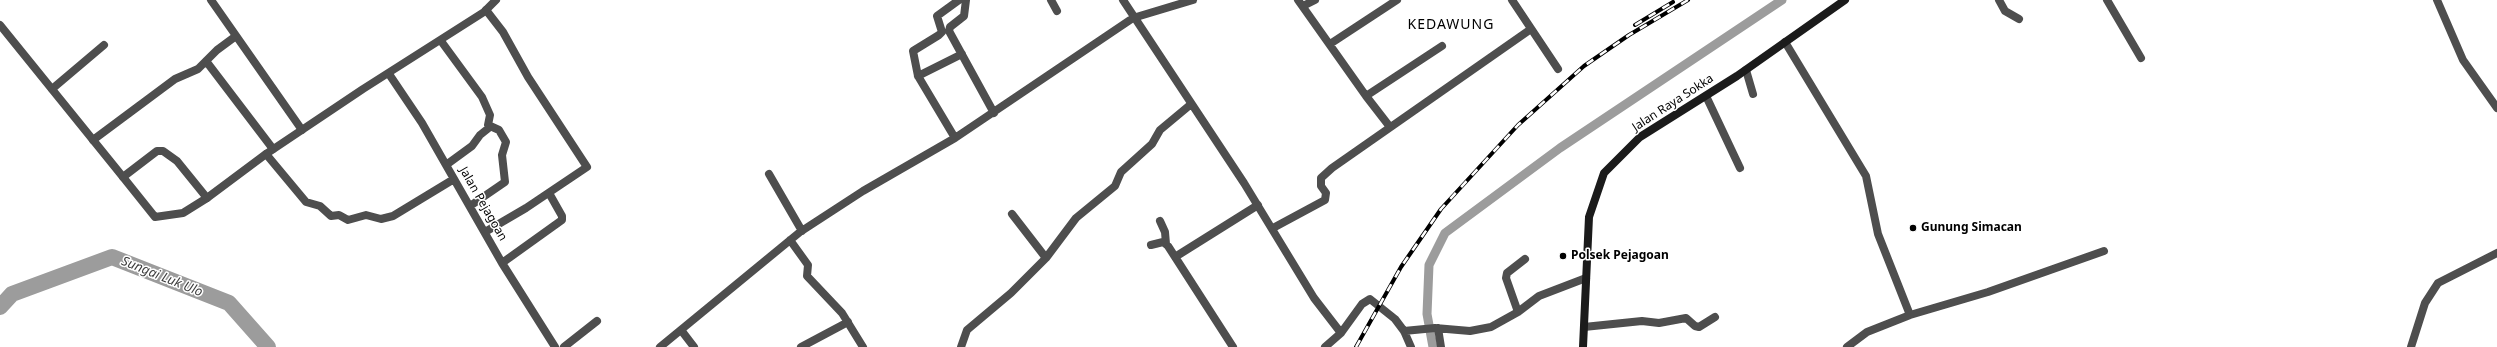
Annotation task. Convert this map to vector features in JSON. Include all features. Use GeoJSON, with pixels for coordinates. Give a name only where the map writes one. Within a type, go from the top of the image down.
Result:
{"type":"FeatureCollection","features":[{"type":"Feature","properties":{"kind":"main road","name":"Jalan Raya Sokka"},"geometry":{"type":"LineString","coordinates":[[1583,347],[1589,217],[1604,173],[1640,137],[1746,70],[1845,0]]}},
{"type":"Feature","properties":{"kind":"street"},"geometry":{"type":"LineString","coordinates":[[211,0],[302,130]]}},
{"type":"Feature","properties":{"kind":"street"},"geometry":{"type":"LineString","coordinates":[[0,26],[155,217],[183,213],[207,198],[270,151],[441,41],[486,10],[496,0]]}},
{"type":"Feature","properties":{"kind":"street"},"geometry":{"type":"LineString","coordinates":[[956,138],[918,76],[913,51],[942,32],[937,16],[960,0]]}},
{"type":"Feature","properties":{"kind":"street"},"geometry":{"type":"LineString","coordinates":[[966,0],[964,18],[949,29],[994,113]]}},
{"type":"Feature","properties":{"kind":"street"},"geometry":{"type":"LineString","coordinates":[[1051,0],[1057,11]]}},
{"type":"Feature","properties":{"kind":"street"},"geometry":{"type":"LineString","coordinates":[[1123,0],[1133,18],[1190,105],[1258,205],[1314,298],[1341,333]]}},
{"type":"Feature","properties":{"kind":"street"},"geometry":{"type":"LineString","coordinates":[[660,347],[790,240],[863,191],[956,138],[1133,18],[1192,0]]}},
{"type":"Feature","properties":{"kind":"street"},"geometry":{"type":"LineString","coordinates":[[1315,0],[1301,3],[1366,96],[1390,127]]}},
{"type":"Feature","properties":{"kind":"street"},"geometry":{"type":"LineString","coordinates":[[1330,44],[1397,0]]}},
{"type":"Feature","properties":{"kind":"street"},"geometry":{"type":"LineString","coordinates":[[1512,0],[1558,68]]}},
{"type":"Feature","properties":{"kind":"street"},"geometry":{"type":"LineString","coordinates":[[1998,0],[2006,11],[2019,19]]}},
{"type":"Feature","properties":{"kind":"street"},"geometry":{"type":"LineString","coordinates":[[2107,0],[2141,58]]}},
{"type":"Feature","properties":{"kind":"street"},"geometry":{"type":"LineString","coordinates":[[2437,0],[2463,60],[2497,108]]}},
{"type":"Feature","properties":{"kind":"street"},"geometry":{"type":"LineString","coordinates":[[485,232],[586,169],[586,165],[528,77],[503,32],[486,10]]}},
{"type":"Feature","properties":{"kind":"street"},"geometry":{"type":"LineString","coordinates":[[1272,228],[1324,200],[1326,193],[1321,186],[1321,178],[1390,127],[1531,29]]}},
{"type":"Feature","properties":{"kind":"street"},"geometry":{"type":"LineString","coordinates":[[93,140],[175,79],[198,69],[236,36]]}},
{"type":"Feature","properties":{"kind":"street"},"geometry":{"type":"LineString","coordinates":[[441,41],[482,97],[490,115],[488,122],[490,127]]}},
{"type":"Feature","properties":{"kind":"street"},"geometry":{"type":"LineString","coordinates":[[1785,42],[1866,176],[1878,234],[1910,315]]}},
{"type":"Feature","properties":{"kind":"street"},"geometry":{"type":"LineString","coordinates":[[52,89],[104,45]]}},
{"type":"Feature","properties":{"kind":"street"},"geometry":{"type":"LineString","coordinates":[[1366,96],[1442,46]]}},
{"type":"Feature","properties":{"kind":"street"},"geometry":{"type":"LineString","coordinates":[[918,76],[962,54]]}},
{"type":"Feature","properties":{"kind":"street"},"geometry":{"type":"LineString","coordinates":[[206,61],[306,202],[320,206],[331,216],[339,215],[348,220],[366,215],[381,219],[392,216],[454,179]]}},
{"type":"Feature","properties":{"kind":"street"},"geometry":{"type":"LineString","coordinates":[[1746,70],[1753,94]]}},
{"type":"Feature","properties":{"kind":"street","name":"Jalan Pejagoan"},"geometry":{"type":"LineString","coordinates":[[389,74],[422,123],[502,263],[555,347]]}},
{"type":"Feature","properties":{"kind":"street"},"geometry":{"type":"LineString","coordinates":[[1706,96],[1740,168]]}},
{"type":"Feature","properties":{"kind":"street"},"geometry":{"type":"LineString","coordinates":[[961,347],[967,330],[1011,293],[1046,258],[1076,218],[1116,184],[1121,172],[1128,164],[1148,147],[1166,124],[1190,105]]}},
{"type":"Feature","properties":{"kind":"street"},"geometry":{"type":"LineString","coordinates":[[446,165],[472,146],[480,135],[490,127]]}},
{"type":"Feature","properties":{"kind":"street"},"geometry":{"type":"LineString","coordinates":[[470,206],[505,182],[502,155],[506,142],[499,130],[490,127]]}},
{"type":"Feature","properties":{"kind":"street"},"geometry":{"type":"LineString","coordinates":[[123,177],[158,151],[163,151],[177,161],[207,198]]}},
{"type":"Feature","properties":{"kind":"street"},"geometry":{"type":"LineString","coordinates":[[769,174],[802,231]]}},
{"type":"Feature","properties":{"kind":"street"},"geometry":{"type":"LineString","coordinates":[[502,263],[562,220],[562,216],[549,193]]}},
{"type":"Feature","properties":{"kind":"street"},"geometry":{"type":"LineString","coordinates":[[1174,257],[1258,205]]}},
{"type":"Feature","properties":{"kind":"street"},"geometry":{"type":"LineString","coordinates":[[1012,214],[1046,258]]}},
{"type":"Feature","properties":{"kind":"street"},"geometry":{"type":"LineString","coordinates":[[1160,220],[1165,232],[1166,244],[1233,347]]}},
{"type":"Feature","properties":{"kind":"street"},"geometry":{"type":"LineString","coordinates":[[790,240],[808,265],[807,276],[833,302],[848,322],[863,347]]}},
{"type":"Feature","properties":{"kind":"street"},"geometry":{"type":"LineString","coordinates":[[1151,245],[1160,242],[1166,244]]}},
{"type":"Feature","properties":{"kind":"street"},"geometry":{"type":"LineString","coordinates":[[1847,347],[1867,332],[1910,315],[1988,292],[2104,252]]}},
{"type":"Feature","properties":{"kind":"street"},"geometry":{"type":"LineString","coordinates":[[2411,347],[2425,303],[2438,282],[2497,252]]}},
{"type":"Feature","properties":{"kind":"street"},"geometry":{"type":"LineString","coordinates":[[1518,312],[1506,278],[1507,273],[1525,259]]}},
{"type":"Feature","properties":{"kind":"street"},"geometry":{"type":"LineString","coordinates":[[1404,331],[1420,328],[1478,329],[1491,327],[1518,312],[1538,296],[1586,278]]}},
{"type":"Feature","properties":{"kind":"street"},"geometry":{"type":"LineString","coordinates":[[1325,347],[1341,333],[1362,304],[1370,299],[1394,319],[1404,331],[1411,347]]}},
{"type":"Feature","properties":{"kind":"street"},"geometry":{"type":"LineString","coordinates":[[1584,328],[1642,321],[1659,323],[1686,318],[1695,326],[1699,327],[1715,317]]}},
{"type":"Feature","properties":{"kind":"street"},"geometry":{"type":"LineString","coordinates":[[564,347],[597,321]]}},
{"type":"Feature","properties":{"kind":"street"},"geometry":{"type":"LineString","coordinates":[[801,347],[848,322]]}},
{"type":"Feature","properties":{"kind":"street"},"geometry":{"type":"LineString","coordinates":[[1437,328],[1441,347]]}},
{"type":"Feature","properties":{"kind":"street"},"geometry":{"type":"LineString","coordinates":[[681,330],[694,347]]}},
{"type":"Feature","properties":{"kind":"waterway"},"geometry":{"type":"LineString","coordinates":[[1433,347],[1427,314],[1429,265],[1445,233],[1560,148],[1782,0]]}},
{"type":"Feature","properties":{"kind":"waterway","name":"Sungai Luk Ulo"},"geometry":{"type":"LineString","coordinates":[[0,307],[12,294],[112,257],[229,303],[268,347]]}},
{"type":"Feature","properties":{"kind":"railway"},"geometry":{"type":"LineString","coordinates":[[1356,347],[1401,267],[1441,209],[1518,125],[1584,66],[1629,35],[1688,0]]}},
{"type":"Feature","properties":{"kind":"railway"},"geometry":{"type":"LineString","coordinates":[[1635,25],[1673,2]]}},
{"type":"Feature","properties":{"kind":"place","name":"Gunung Simacan"},"geometry":{"type":"Point","coordinates":[1913,228]}},
{"type":"Feature","properties":{"kind":"place","name":"Polsek Pejagoan"},"geometry":{"type":"Point","coordinates":[1563,256]}},
{"type":"Feature","properties":{"kind":"district","name":"KEDAWUNG"},"geometry":{"type":"Point","coordinates":[1451,25]}}]}
